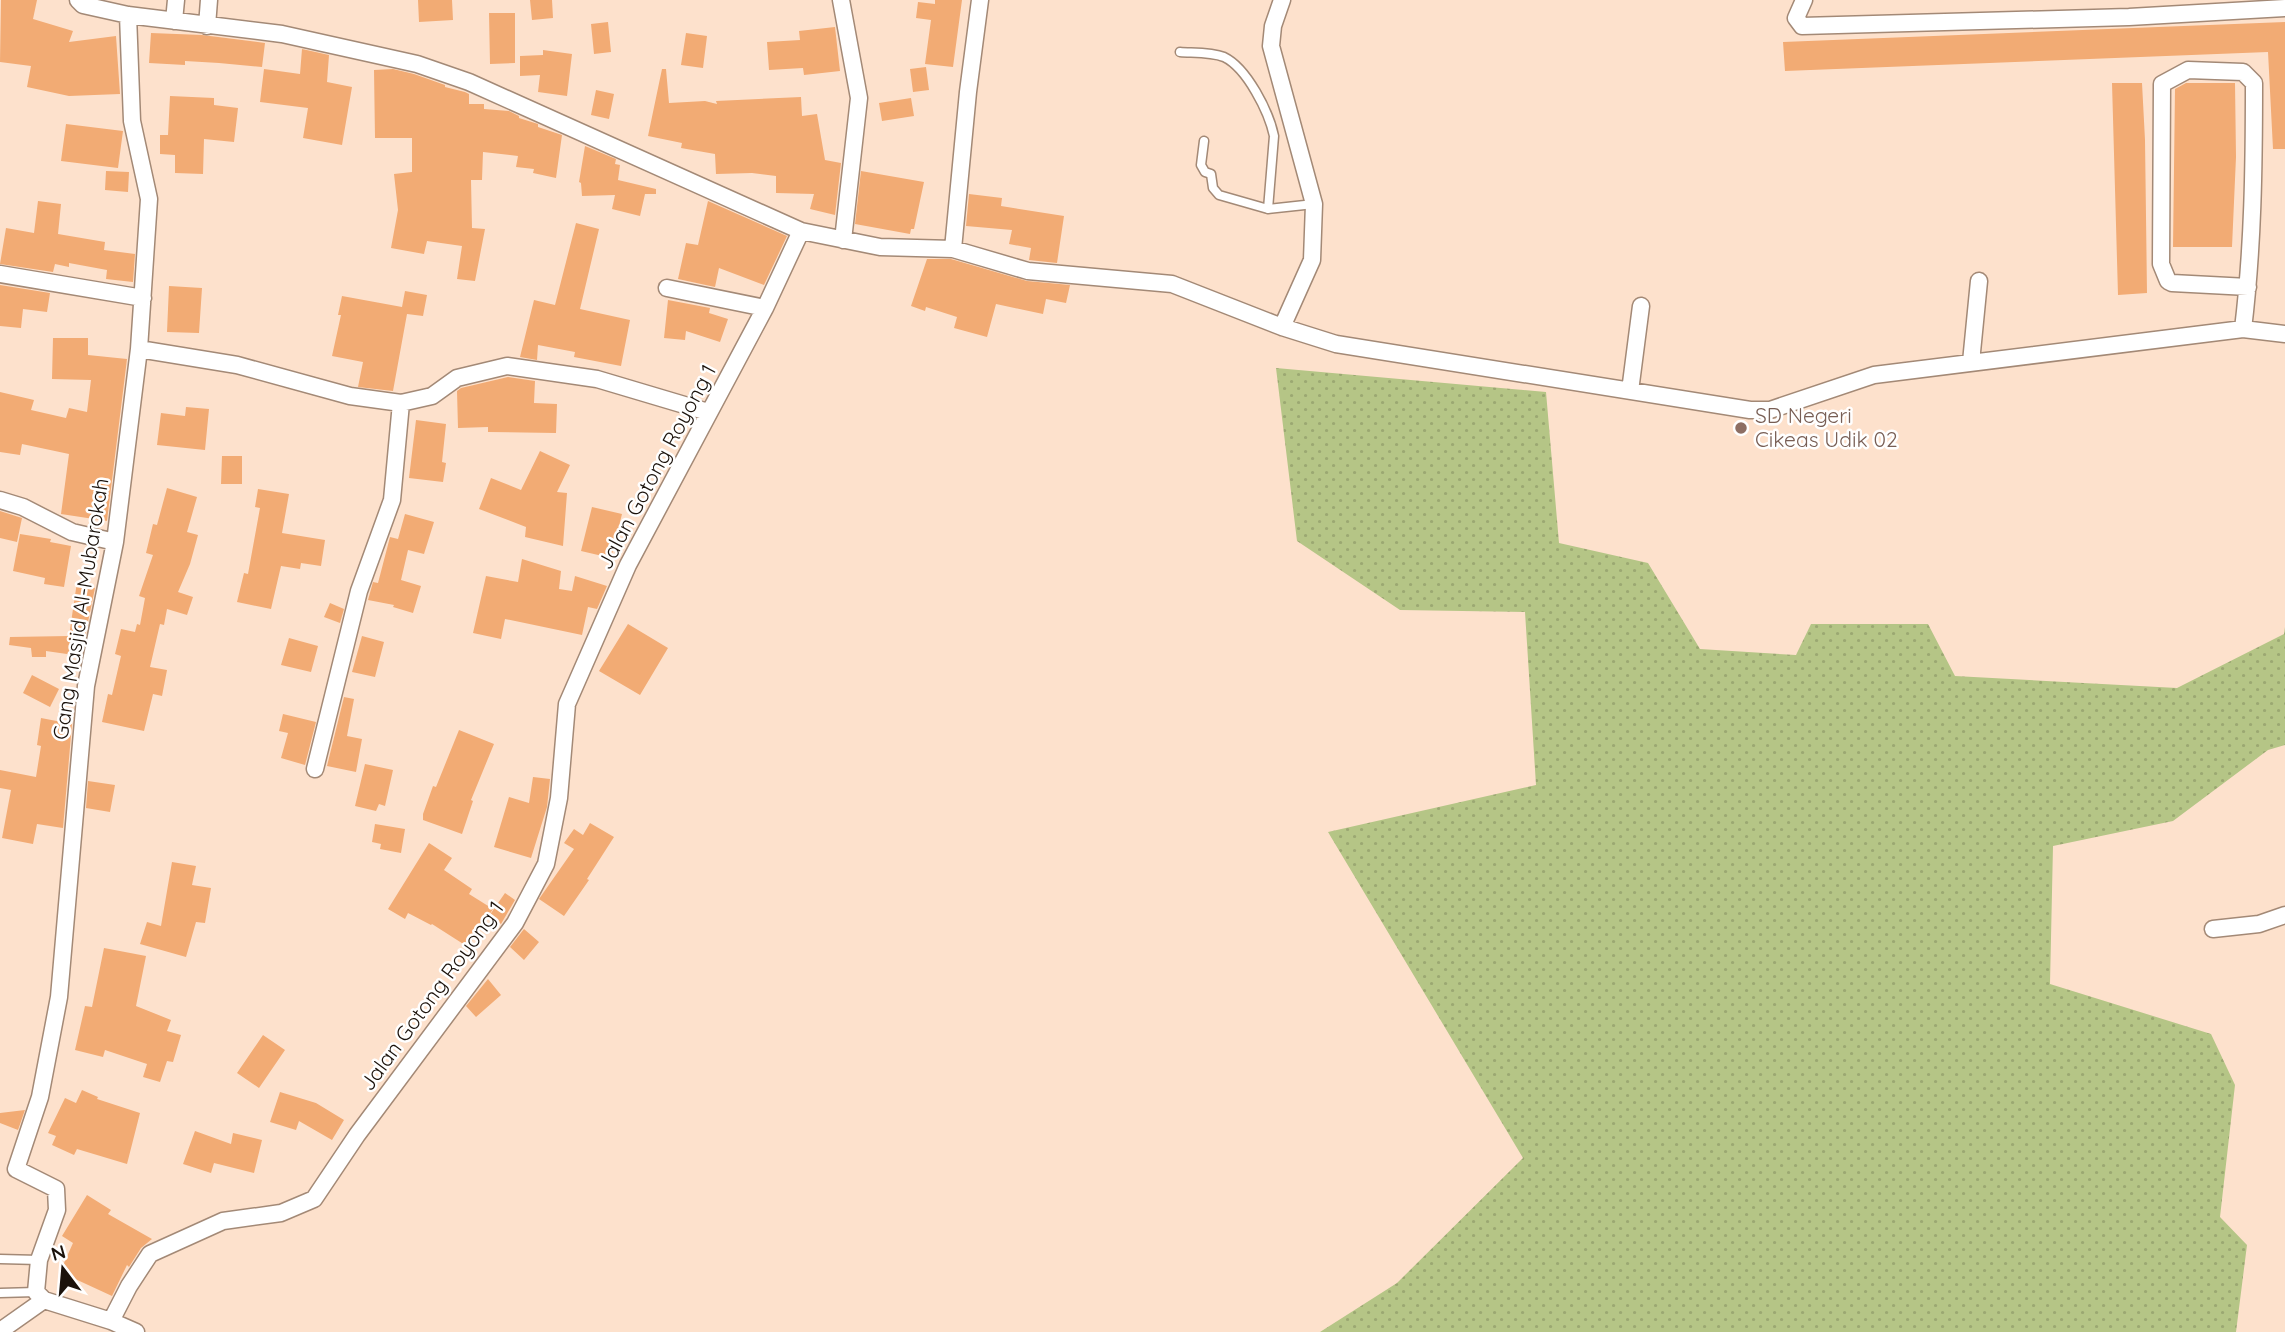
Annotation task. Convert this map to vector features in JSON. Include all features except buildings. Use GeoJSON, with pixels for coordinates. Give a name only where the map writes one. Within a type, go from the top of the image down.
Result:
{"type":"FeatureCollection","features":[{"type":"Feature","properties":{"kind":"street"},"geometry":{"type":"LineString","coordinates":[[78,0],[83,5],[128,15],[282,34],[418,64],[469,82],[801,231],[880,247],[953,249],[1028,271],[1172,284],[1282,327],[1336,344],[1750,410],[1770,410],[1874,374],[2243,329],[2285,334]]}},
{"type":"Feature","properties":{"kind":"street"},"geometry":{"type":"LineString","coordinates":[[174,21],[176,0]]}},
{"type":"Feature","properties":{"kind":"street"},"geometry":{"type":"LineString","coordinates":[[208,26],[209,0]]}},
{"type":"Feature","properties":{"kind":"street"},"geometry":{"type":"LineString","coordinates":[[841,0],[859,98],[843,240]]}},
{"type":"Feature","properties":{"kind":"street"},"geometry":{"type":"LineString","coordinates":[[953,249],[980,0]]}},
{"type":"Feature","properties":{"kind":"street"},"geometry":{"type":"LineString","coordinates":[[1282,0],[1273,26],[1271,46],[1314,204],[1312,260],[1282,327]]}},
{"type":"Feature","properties":{"kind":"street"},"geometry":{"type":"LineString","coordinates":[[1804,0],[1796,18],[1802,26],[2129,17],[2285,8]]}},
{"type":"Feature","properties":{"kind":"street"},"geometry":{"type":"LineString","coordinates":[[2128,0],[2129,17]]}},
{"type":"Feature","properties":{"kind":"street","name":"Gang Masjid Al-Mubarokah"},"geometry":{"type":"LineString","coordinates":[[40,1296],[39,1260],[57,1210],[56,1189],[8,1166],[40,1097],[59,997],[86,686],[115,542],[139,349],[149,199],[132,121],[128,15]]}},
{"type":"Feature","properties":{"kind":"street"},"geometry":{"type":"LineString","coordinates":[[2243,329],[2248,287],[2253,196],[2254,83],[2243,72],[2188,70],[2162,84],[2161,264],[2168,281],[2172,283],[2248,287]]}},
{"type":"Feature","properties":{"kind":"street","name":"Jalan Gotong Royong 1"},"geometry":{"type":"LineString","coordinates":[[111,1321],[150,1254],[223,1221],[281,1213],[314,1199],[357,1135],[515,922],[546,864],[559,797],[567,704],[628,565],[765,308],[801,231]]}},
{"type":"Feature","properties":{"kind":"street"},"geometry":{"type":"LineString","coordinates":[[0,275],[144,298]]}},
{"type":"Feature","properties":{"kind":"street"},"geometry":{"type":"LineString","coordinates":[[1971,362],[1979,281]]}},
{"type":"Feature","properties":{"kind":"street"},"geometry":{"type":"LineString","coordinates":[[667,288],[765,308]]}},
{"type":"Feature","properties":{"kind":"street"},"geometry":{"type":"LineString","coordinates":[[1630,391],[1642,306]]}},
{"type":"Feature","properties":{"kind":"street"},"geometry":{"type":"LineString","coordinates":[[139,349],[237,365],[350,396],[401,403],[432,396],[457,378],[507,366],[597,379],[708,412]]}},
{"type":"Feature","properties":{"kind":"street"},"geometry":{"type":"LineString","coordinates":[[315,769],[359,591],[392,500],[401,403]]}},
{"type":"Feature","properties":{"kind":"street"},"geometry":{"type":"LineString","coordinates":[[0,500],[23,507],[72,532],[115,542]]}},
{"type":"Feature","properties":{"kind":"street"},"geometry":{"type":"LineString","coordinates":[[2213,929],[2259,923],[2285,915]]}},
{"type":"Feature","properties":{"kind":"street"},"geometry":{"type":"LineString","coordinates":[[0,1331],[40,1296],[136,1332]]}},
{"type":"Feature","properties":{"kind":"lane"},"geometry":{"type":"LineString","coordinates":[[1180,52],[1224,57],[1249,80],[1272,125],[1274,136],[1268,209]]}},
{"type":"Feature","properties":{"kind":"lane"},"geometry":{"type":"LineString","coordinates":[[1204,141],[1201,165],[1205,172],[1211,174],[1213,188],[1219,195],[1268,209],[1314,204]]}},
{"type":"Feature","properties":{"kind":"lane"},"geometry":{"type":"LineString","coordinates":[[0,1259],[39,1260]]}},
{"type":"Feature","properties":{"kind":"lane"},"geometry":{"type":"LineString","coordinates":[[0,1293],[40,1296]]}},
{"type":"Feature","properties":{"kind":"green space"},"geometry":{"type":"Polygon","coordinates":[[[1276,368],[1546,392],[1559,543],[1648,563],[1700,649],[1796,655],[1811,624],[1928,624],[1955,676],[2177,688],[2284,634],[2285,627],[2285,745],[2268,750],[2173,821],[2053,846],[2050,984],[2211,1034],[2235,1085],[2220,1217],[2247,1245],[2236,1332],[1320,1332],[1397,1283],[1523,1158],[1328,832],[1536,785],[1525,612],[1400,610],[1297,541],[1276,368]]]}},
{"type":"Feature","properties":{"kind":"place","name":"SD Negeri Cikeas Udik 02"},"geometry":{"type":"Point","coordinates":[1741,428]}}]}
